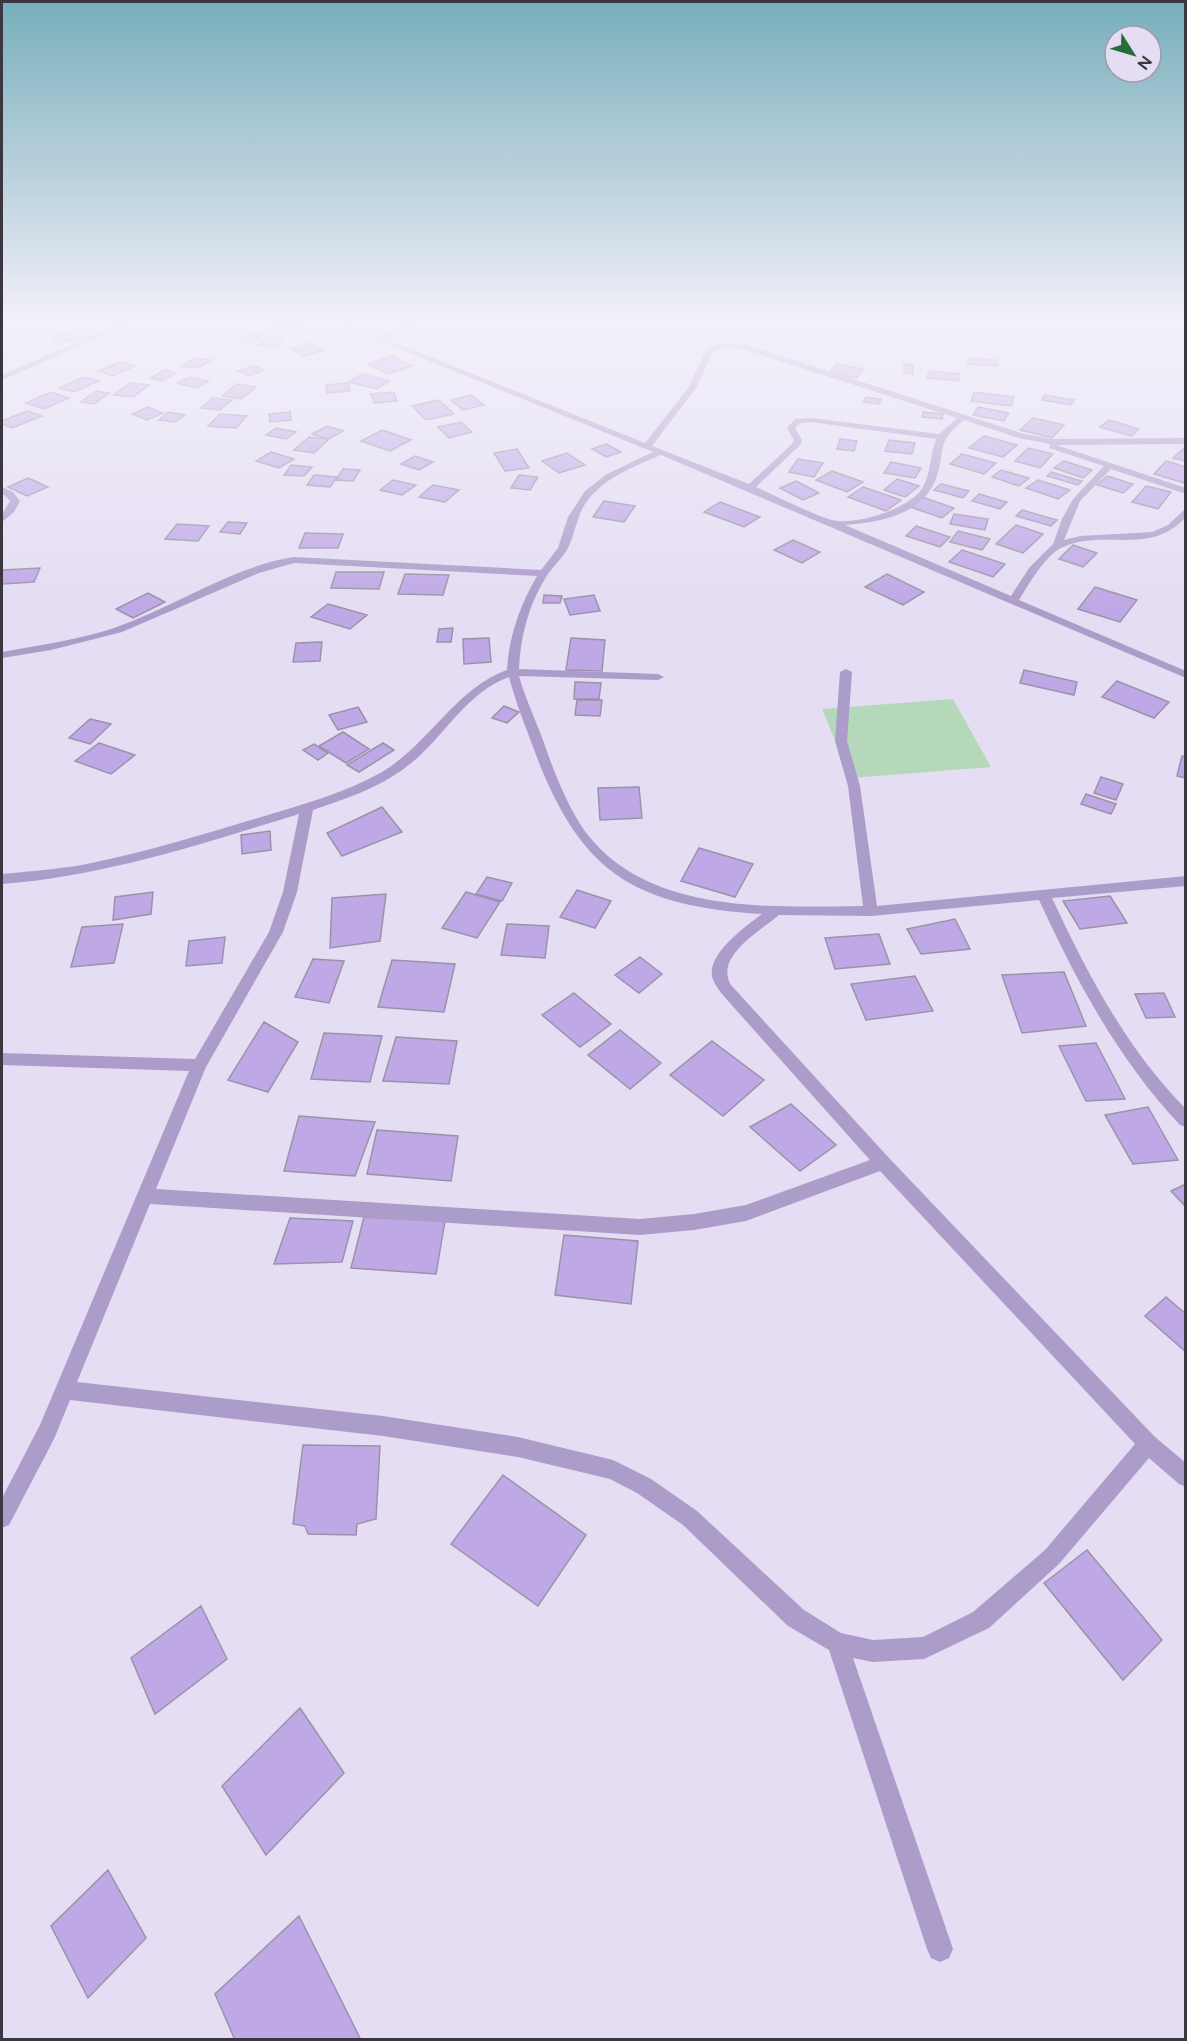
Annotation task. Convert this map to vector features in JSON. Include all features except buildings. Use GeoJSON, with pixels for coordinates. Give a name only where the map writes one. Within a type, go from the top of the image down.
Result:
{"type":"FeatureCollection","features":[{"type":"Feature","properties":{"kind":"street"},"geometry":{"type":"LineString","coordinates":[[574,417],[834,523],[1185,675]]}},
{"type":"Feature","properties":{"kind":"street"},"geometry":{"type":"LineString","coordinates":[[647,446],[670,417]]}},
{"type":"Feature","properties":{"kind":"street"},"geometry":{"type":"LineString","coordinates":[[834,523],[893,515],[910,505],[922,494],[932,479],[941,437],[963,417]]}},
{"type":"Feature","properties":{"kind":"street"},"geometry":{"type":"LineString","coordinates":[[964,417],[1185,491]]}},
{"type":"Feature","properties":{"kind":"street"},"geometry":{"type":"LineString","coordinates":[[750,488],[796,445],[798,440],[791,428],[798,421],[811,420],[941,437]]}},
{"type":"Feature","properties":{"kind":"street"},"geometry":{"type":"LineString","coordinates":[[1022,436],[1052,442],[1185,441]]}},
{"type":"Feature","properties":{"kind":"street"},"geometry":{"type":"LineString","coordinates":[[661,452],[629,464],[594,486],[572,519],[564,547],[544,573],[519,630],[515,647],[513,672],[536,740],[573,822],[588,844],[620,872],[649,888],[684,899],[776,910],[871,912],[1185,881]]}},
{"type":"Feature","properties":{"kind":"street"},"geometry":{"type":"LineString","coordinates":[[1014,600],[1033,570],[1058,545],[1067,514],[1073,503],[1109,466]]}},
{"type":"Feature","properties":{"kind":"street"},"geometry":{"type":"LineString","coordinates":[[2,490],[10,494],[15,501],[11,510],[2,519]]}},
{"type":"Feature","properties":{"kind":"street"},"geometry":{"type":"LineString","coordinates":[[1058,545],[1080,539],[1154,535],[1171,527],[1185,512]]}},
{"type":"Feature","properties":{"kind":"street"},"geometry":{"type":"LineString","coordinates":[[2,655],[51,647],[118,630],[280,562],[294,560],[544,573]]}},
{"type":"Feature","properties":{"kind":"street"},"geometry":{"type":"LineString","coordinates":[[2,879],[44,877],[115,864],[307,808],[377,781],[415,754],[489,680],[513,672],[658,677]]}},
{"type":"Feature","properties":{"kind":"street"},"geometry":{"type":"LineString","coordinates":[[846,672],[841,741],[854,786],[871,912]]}},
{"type":"Feature","properties":{"kind":"street"},"geometry":{"type":"LineString","coordinates":[[2,1518],[47,1432],[199,1065],[276,932],[290,892],[307,808]]}},
{"type":"Feature","properties":{"kind":"street"},"geometry":{"type":"LineString","coordinates":[[1044,895],[1079,972],[1104,1017],[1142,1069],[1185,1120]]}},
{"type":"Feature","properties":{"kind":"street"},"geometry":{"type":"LineString","coordinates":[[776,910],[730,950],[722,962],[719,976],[726,989],[883,1163],[1148,1444],[1185,1477]]}},
{"type":"Feature","properties":{"kind":"street"},"geometry":{"type":"LineString","coordinates":[[2,1059],[199,1065]]}},
{"type":"Feature","properties":{"kind":"street"},"geometry":{"type":"LineString","coordinates":[[144,1196],[640,1227],[694,1222],[746,1213],[883,1163]]}},
{"type":"Feature","properties":{"kind":"street"},"geometry":{"type":"LineString","coordinates":[[64,1390],[383,1426],[518,1447],[613,1470],[644,1486],[690,1518],[796,1618],[837,1643],[873,1651],[924,1648],[981,1620],[1052,1557],[1148,1444]]}},
{"type":"Feature","properties":{"kind":"street"},"geometry":{"type":"LineString","coordinates":[[837,1643],[940,1949]]}},
{"type":"Feature","properties":{"kind":"green space"},"geometry":{"type":"Polygon","coordinates":[[[953,699],[991,767],[851,778],[822,709],[953,699]]]}}]}
